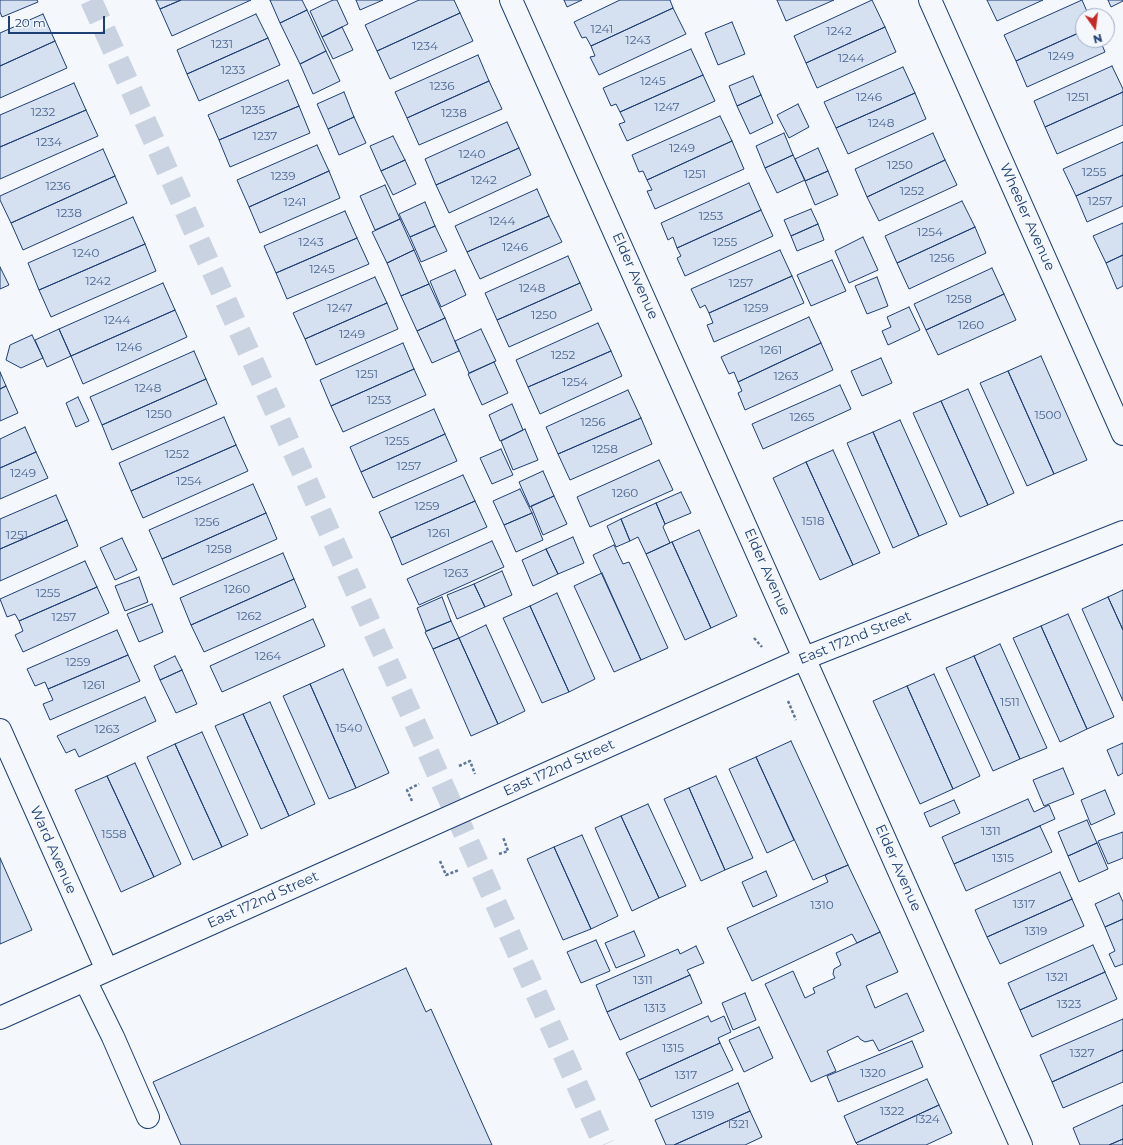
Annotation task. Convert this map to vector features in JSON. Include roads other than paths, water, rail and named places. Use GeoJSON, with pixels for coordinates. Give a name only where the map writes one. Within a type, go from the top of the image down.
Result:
{"type":"FeatureCollection","features":[{"type":"Feature","properties":{"kind":"street","name":"Elder Avenue"},"geometry":{"type":"LineString","coordinates":[[511,0],[1021,1145]]}},
{"type":"Feature","properties":{"kind":"street","name":"Wheeler Avenue"},"geometry":{"type":"LineString","coordinates":[[930,0],[1123,434]]}},
{"type":"Feature","properties":{"kind":"street","name":"East 172nd Street"},"geometry":{"type":"LineString","coordinates":[[0,1018],[805,658],[1123,532]]}},
{"type":"Feature","properties":{"kind":"street","name":"Ward Avenue"},"geometry":{"type":"LineString","coordinates":[[0,730],[107,970]]}},
{"type":"Feature","properties":{"kind":"street"},"geometry":{"type":"LineString","coordinates":[[85,980],[113,1037],[148,1117]]}},
{"type":"Feature","properties":{"kind":"tunnel"},"geometry":{"type":"LineString","coordinates":[[91,0],[604,1145]]}}]}
